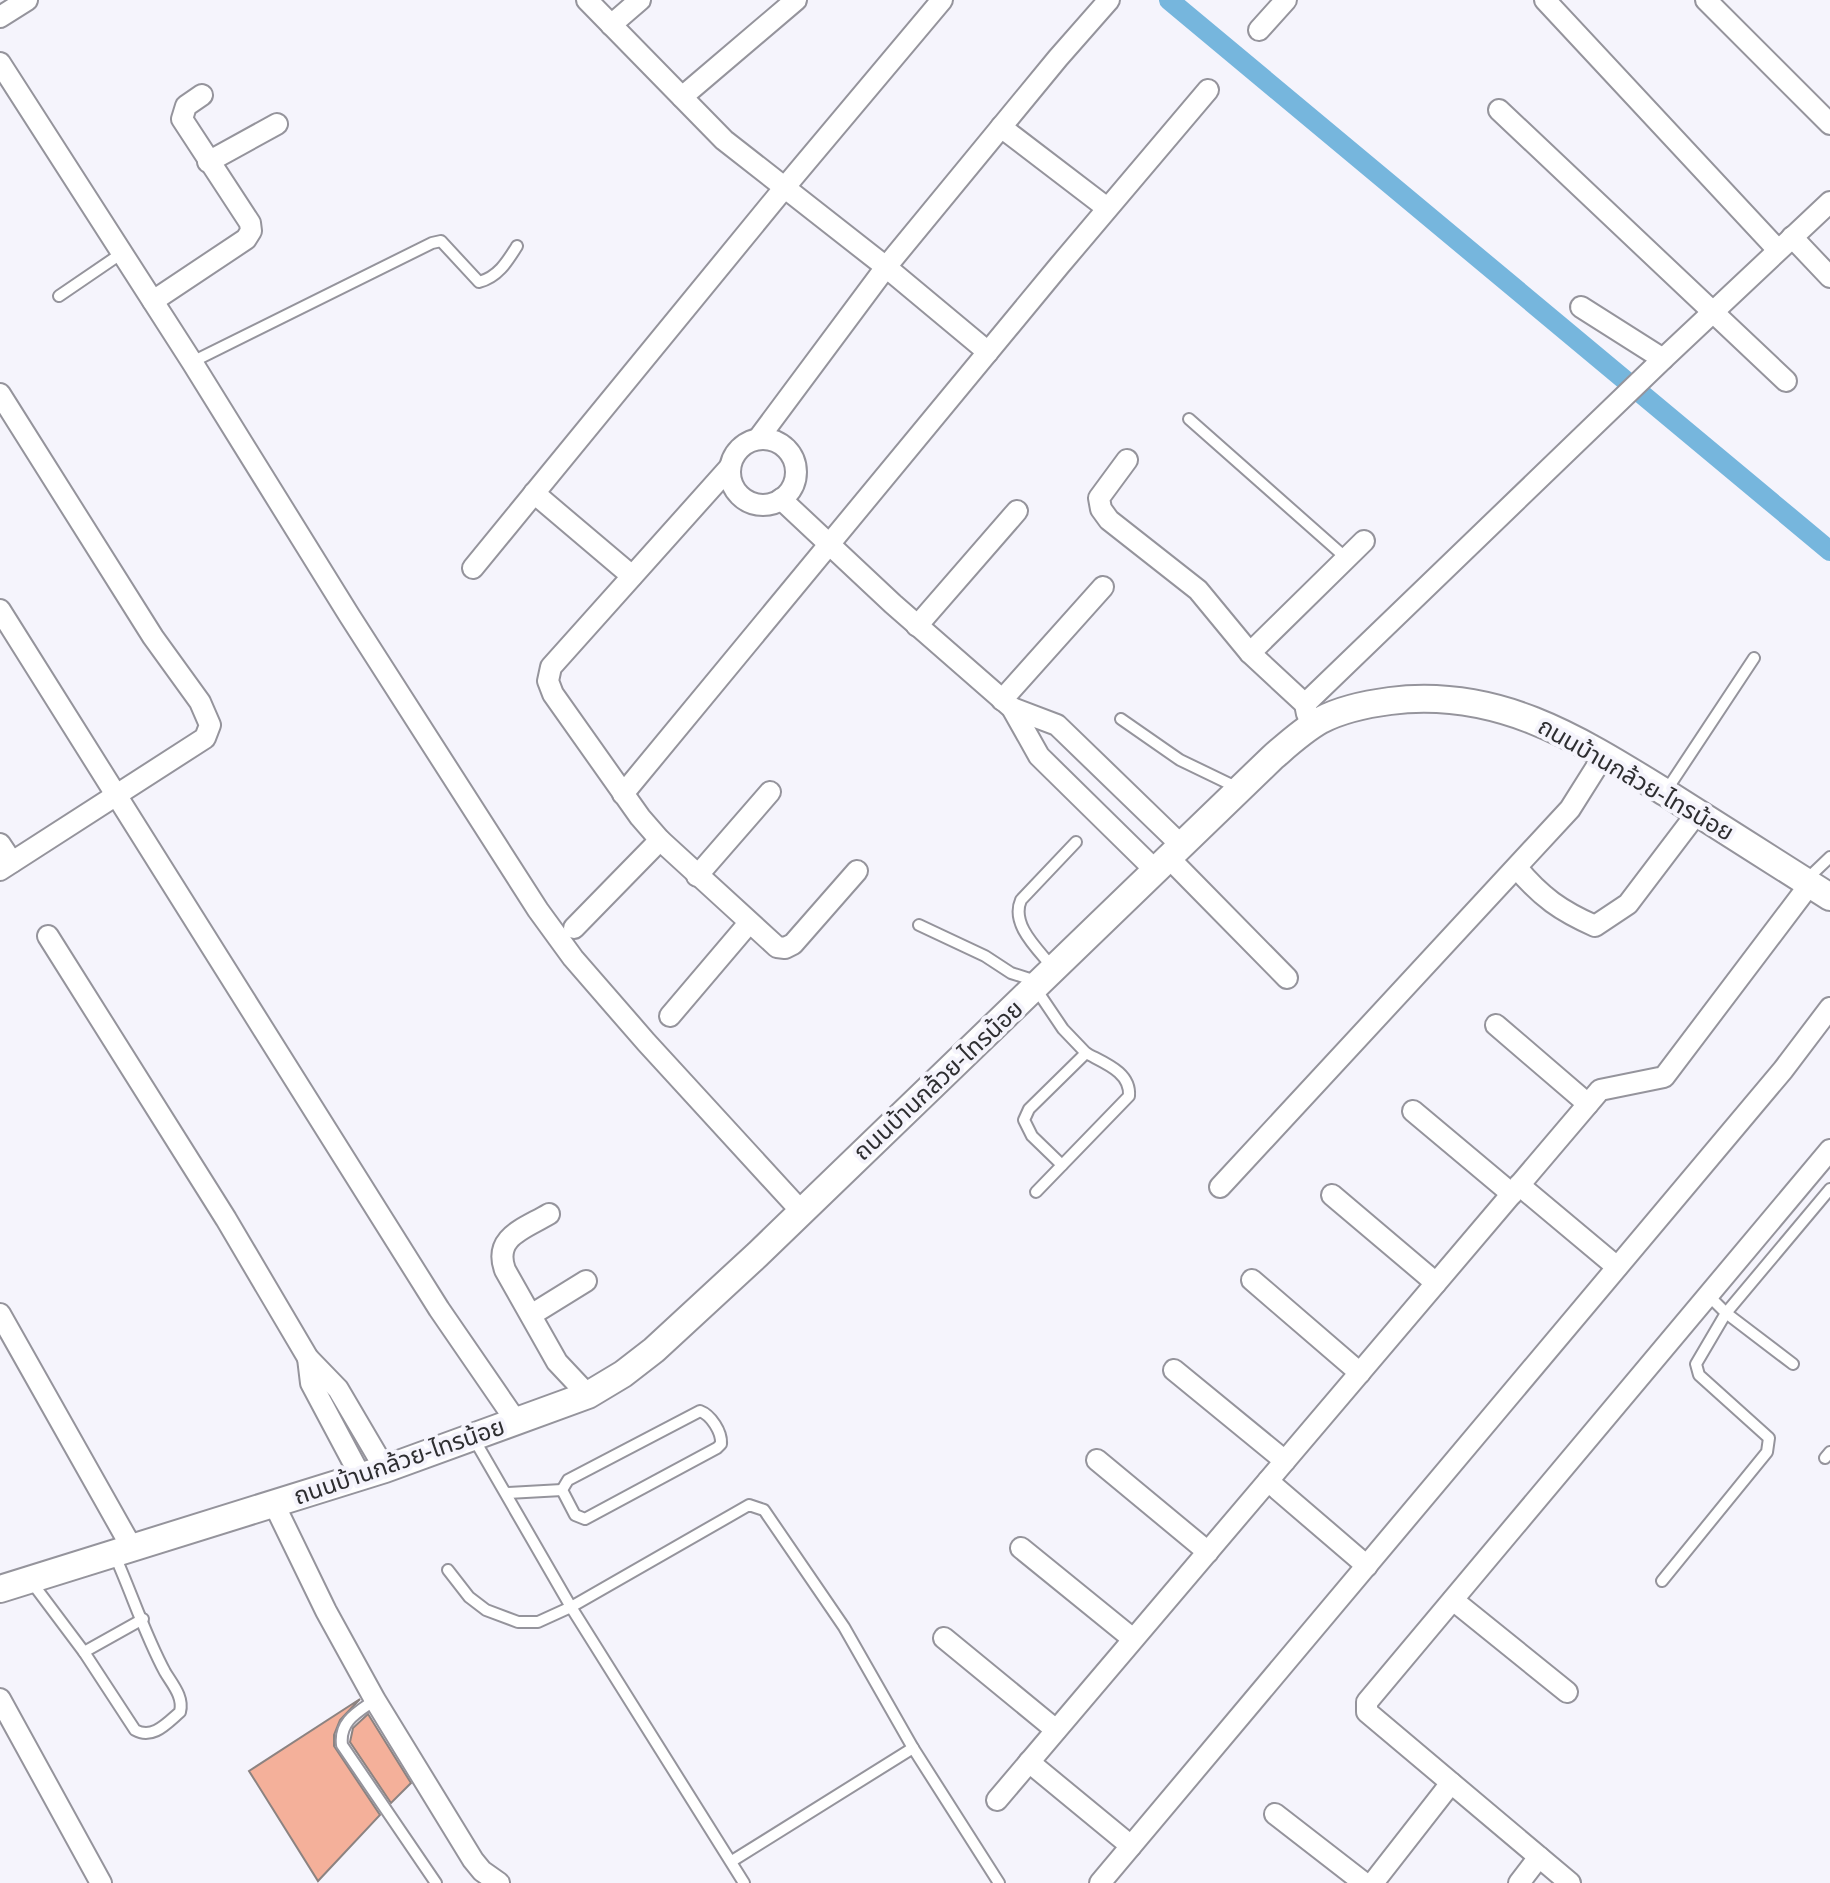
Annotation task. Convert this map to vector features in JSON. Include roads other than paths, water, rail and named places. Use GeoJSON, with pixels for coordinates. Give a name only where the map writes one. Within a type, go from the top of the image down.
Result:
{"type":"FeatureCollection","features":[{"type":"Feature","properties":{"kind":"street"},"geometry":{"type":"LineString","coordinates":[[0,17],[27,0]]}},
{"type":"Feature","properties":{"kind":"street"},"geometry":{"type":"LineString","coordinates":[[587,0],[724,140],[886,267],[988,352]]}},
{"type":"Feature","properties":{"kind":"street"},"geometry":{"type":"LineString","coordinates":[[611,25],[640,0]]}},
{"type":"Feature","properties":{"kind":"street"},"geometry":{"type":"LineString","coordinates":[[682,97],[796,0]]}},
{"type":"Feature","properties":{"kind":"street"},"geometry":{"type":"LineString","coordinates":[[473,568],[942,0]]}},
{"type":"Feature","properties":{"kind":"street"},"geometry":{"type":"LineString","coordinates":[[1259,30],[1286,0]]}},
{"type":"Feature","properties":{"kind":"street"},"geometry":{"type":"LineString","coordinates":[[1545,0],[1785,243],[1830,277]]}},
{"type":"Feature","properties":{"kind":"street"},"geometry":{"type":"LineString","coordinates":[[1706,0],[1830,124]]}},
{"type":"Feature","properties":{"kind":"street"},"geometry":{"type":"LineString","coordinates":[[758,439],[886,267],[1109,1]]}},
{"type":"Feature","properties":{"kind":"street"},"geometry":{"type":"LineString","coordinates":[[0,63],[538,910],[573,958],[646,1042],[801,1211]]}},
{"type":"Feature","properties":{"kind":"street"},"geometry":{"type":"LineString","coordinates":[[623,794],[1208,90]]}},
{"type":"Feature","properties":{"kind":"street"},"geometry":{"type":"LineString","coordinates":[[153,301],[237,245],[251,231],[250,223],[182,119],[186,106],[202,95]]}},
{"type":"Feature","properties":{"kind":"street"},"geometry":{"type":"LineString","coordinates":[[1499,110],[1786,381]]}},
{"type":"Feature","properties":{"kind":"street"},"geometry":{"type":"LineString","coordinates":[[208,162],[277,124]]}},
{"type":"Feature","properties":{"kind":"street"},"geometry":{"type":"LineString","coordinates":[[1001,127],[1107,208]]}},
{"type":"Feature","properties":{"kind":"street"},"geometry":{"type":"LineString","coordinates":[[1127,460],[1099,498],[1101,509],[1109,520],[1198,590],[1308,716],[1607,414],[1830,202]]}},
{"type":"Feature","properties":{"kind":"street"},"geometry":{"type":"LineString","coordinates":[[1581,307],[1663,359]]}},
{"type":"Feature","properties":{"kind":"street"},"geometry":{"type":"LineString","coordinates":[[0,394],[153,637],[209,718],[209,731],[205,738],[6,866],[0,844]]}},
{"type":"Feature","properties":{"kind":"street"},"geometry":{"type":"LineString","coordinates":[[730,467],[732,485],[743,498],[759,505],[776,503],[790,492],[796,476],[794,459],[783,445],[767,438],[750,440],[736,451],[730,467],[551,667],[548,681],[553,694],[623,794],[660,840],[777,947],[789,947],[857,871]]}},
{"type":"Feature","properties":{"kind":"street"},"geometry":{"type":"LineString","coordinates":[[534,493],[632,576]]}},
{"type":"Feature","properties":{"kind":"street"},"geometry":{"type":"LineString","coordinates":[[781,499],[917,626],[1007,704],[1039,756],[1169,858]]}},
{"type":"Feature","properties":{"kind":"street"},"geometry":{"type":"LineString","coordinates":[[917,626],[1017,511]]}},
{"type":"Feature","properties":{"kind":"street"},"geometry":{"type":"LineString","coordinates":[[1250,653],[1364,541]]}},
{"type":"Feature","properties":{"kind":"street"},"geometry":{"type":"LineString","coordinates":[[1007,704],[1103,587]]}},
{"type":"Feature","properties":{"kind":"street"},"geometry":{"type":"LineString","coordinates":[[0,610],[439,1309],[516,1421]]}},
{"type":"Feature","properties":{"kind":"street","name":"ถนนบ้านกล้วย-ไทรน้อย"},"geometry":{"type":"LineString","coordinates":[[0,1589],[373,1473],[588,1395],[623,1374],[654,1350],[758,1254],[1044,980],[1297,736],[1308,716],[1411,698],[1446,698],[1484,704],[1526,716],[1604,755],[1815,887]]}},
{"type":"Feature","properties":{"kind":"street"},"geometry":{"type":"LineString","coordinates":[[1007,704],[1057,725],[1169,858],[1287,978]]}},
{"type":"Feature","properties":{"kind":"street"},"geometry":{"type":"LineString","coordinates":[[1220,1187],[1570,809],[1604,755]]}},
{"type":"Feature","properties":{"kind":"street"},"geometry":{"type":"LineString","coordinates":[[697,876],[770,792]]}},
{"type":"Feature","properties":{"kind":"street"},"geometry":{"type":"LineString","coordinates":[[1517,868],[1547,900],[1565,913],[1595,926],[1628,904],[1697,813]]}},
{"type":"Feature","properties":{"kind":"street"},"geometry":{"type":"LineString","coordinates":[[574,928],[660,840]]}},
{"type":"Feature","properties":{"kind":"street"},"geometry":{"type":"LineString","coordinates":[[997,1800],[1600,1090],[1664,1077],[1815,887]]}},
{"type":"Feature","properties":{"kind":"street"},"geometry":{"type":"LineString","coordinates":[[670,1016],[749,923]]}},
{"type":"Feature","properties":{"kind":"street"},"geometry":{"type":"LineString","coordinates":[[48,936],[226,1219],[308,1358],[338,1389],[373,1473]]}},
{"type":"Feature","properties":{"kind":"street"},"geometry":{"type":"LineString","coordinates":[[1100,1883],[1783,1070],[1830,1008]]}},
{"type":"Feature","properties":{"kind":"street"},"geometry":{"type":"LineString","coordinates":[[1496,1025],[1588,1104]]}},
{"type":"Feature","properties":{"kind":"street"},"geometry":{"type":"LineString","coordinates":[[1413,1111],[1617,1267]]}},
{"type":"Feature","properties":{"kind":"street"},"geometry":{"type":"LineString","coordinates":[[1570,1883],[1367,1712],[1365,1707],[1830,1150]]}},
{"type":"Feature","properties":{"kind":"street"},"geometry":{"type":"LineString","coordinates":[[1332,1195],[1436,1283]]}},
{"type":"Feature","properties":{"kind":"street"},"geometry":{"type":"LineString","coordinates":[[549,1214],[503,1245],[500,1257],[557,1362],[588,1395]]}},
{"type":"Feature","properties":{"kind":"street"},"geometry":{"type":"LineString","coordinates":[[1252,1280],[1360,1373]]}},
{"type":"Feature","properties":{"kind":"street"},"geometry":{"type":"LineString","coordinates":[[531,1315],[586,1281]]}},
{"type":"Feature","properties":{"kind":"street"},"geometry":{"type":"LineString","coordinates":[[0,1314],[123,1551]]}},
{"type":"Feature","properties":{"kind":"street"},"geometry":{"type":"LineString","coordinates":[[1174,1370],[1285,1461]]}},
{"type":"Feature","properties":{"kind":"street"},"geometry":{"type":"LineString","coordinates":[[1097,1460],[1208,1552]]}},
{"type":"Feature","properties":{"kind":"street"},"geometry":{"type":"LineString","coordinates":[[1268,1481],[1367,1566]]}},
{"type":"Feature","properties":{"kind":"street"},"geometry":{"type":"LineString","coordinates":[[274,1504],[326,1611],[375,1700],[473,1860],[499,1883]]}},
{"type":"Feature","properties":{"kind":"street"},"geometry":{"type":"LineString","coordinates":[[1021,1548],[1133,1639]]}},
{"type":"Feature","properties":{"kind":"street"},"geometry":{"type":"LineString","coordinates":[[1453,1600],[1567,1692]]}},
{"type":"Feature","properties":{"kind":"street"},"geometry":{"type":"LineString","coordinates":[[944,1638],[1056,1730]]}},
{"type":"Feature","properties":{"kind":"street"},"geometry":{"type":"LineString","coordinates":[[0,1699],[101,1883]]}},
{"type":"Feature","properties":{"kind":"street"},"geometry":{"type":"LineString","coordinates":[[1029,1762],[1131,1846]]}},
{"type":"Feature","properties":{"kind":"street"},"geometry":{"type":"LineString","coordinates":[[1373,1883],[1451,1783]]}},
{"type":"Feature","properties":{"kind":"street"},"geometry":{"type":"LineString","coordinates":[[1275,1814],[1364,1883]]}},
{"type":"Feature","properties":{"kind":"street"},"geometry":{"type":"LineString","coordinates":[[1519,1883],[1539,1857]]}},
{"type":"Feature","properties":{"kind":"lane"},"geometry":{"type":"LineString","coordinates":[[192,362],[432,243],[441,241],[450,248],[479,282],[489,279],[503,266],[517,246]]}},
{"type":"Feature","properties":{"kind":"lane"},"geometry":{"type":"LineString","coordinates":[[59,296],[122,253]]}},
{"type":"Feature","properties":{"kind":"lane"},"geometry":{"type":"LineString","coordinates":[[1189,419],[1345,557]]}},
{"type":"Feature","properties":{"kind":"lane"},"geometry":{"type":"LineString","coordinates":[[1665,793],[1754,658]]}},
{"type":"Feature","properties":{"kind":"lane"},"geometry":{"type":"LineString","coordinates":[[1121,719],[1180,760],[1240,789]]}},
{"type":"Feature","properties":{"kind":"lane"},"geometry":{"type":"LineString","coordinates":[[1036,1192],[1129,1096],[1128,1081],[1086,1053],[1063,1029],[1021,928],[1018,907],[1021,900],[1076,842]]}},
{"type":"Feature","properties":{"kind":"lane"},"geometry":{"type":"LineString","coordinates":[[1815,887],[1830,857]]}},
{"type":"Feature","properties":{"kind":"lane"},"geometry":{"type":"LineString","coordinates":[[919,925],[985,956],[1011,973],[1044,980]]}},
{"type":"Feature","properties":{"kind":"lane"},"geometry":{"type":"LineString","coordinates":[[1062,1165],[1032,1136],[1024,1120],[1029,1109],[1086,1053]]}},
{"type":"Feature","properties":{"kind":"lane"},"geometry":{"type":"LineString","coordinates":[[1662,1581],[1767,1452],[1769,1438],[1699,1375],[1696,1364],[1726,1313],[1830,1189]]}},
{"type":"Feature","properties":{"kind":"lane"},"geometry":{"type":"LineString","coordinates":[[1709,1296],[1726,1313],[1793,1364]]}},
{"type":"Feature","properties":{"kind":"lane"},"geometry":{"type":"LineString","coordinates":[[700,1411],[707,1414],[722,1439],[717,1448],[585,1519],[575,1515],[562,1490],[568,1480],[700,1411]]}},
{"type":"Feature","properties":{"kind":"lane"},"geometry":{"type":"LineString","coordinates":[[473,1437],[571,1607],[744,1883]]}},
{"type":"Feature","properties":{"kind":"lane"},"geometry":{"type":"LineString","coordinates":[[506,1493],[562,1490]]}},
{"type":"Feature","properties":{"kind":"lane"},"geometry":{"type":"LineString","coordinates":[[448,1570],[469,1597],[501,1618],[538,1622],[571,1607],[749,1505],[758,1506],[764,1510],[844,1627],[913,1748],[999,1883]]}},
{"type":"Feature","properties":{"kind":"lane"},"geometry":{"type":"LineString","coordinates":[[30,1580],[84,1652],[135,1730],[146,1734],[158,1731],[180,1712],[181,1701],[151,1647],[123,1551]]}},
{"type":"Feature","properties":{"kind":"lane"},"geometry":{"type":"LineString","coordinates":[[84,1652],[143,1619]]}},
{"type":"Feature","properties":{"kind":"lane"},"geometry":{"type":"LineString","coordinates":[[375,1700],[346,1722],[341,1734],[342,1745],[436,1883]]}},
{"type":"Feature","properties":{"kind":"lane"},"geometry":{"type":"LineString","coordinates":[[732,1861],[913,1748]]}},
{"type":"Feature","properties":{"kind":"waterway"},"geometry":{"type":"LineString","coordinates":[[1169,0],[1830,551]]}}]}
